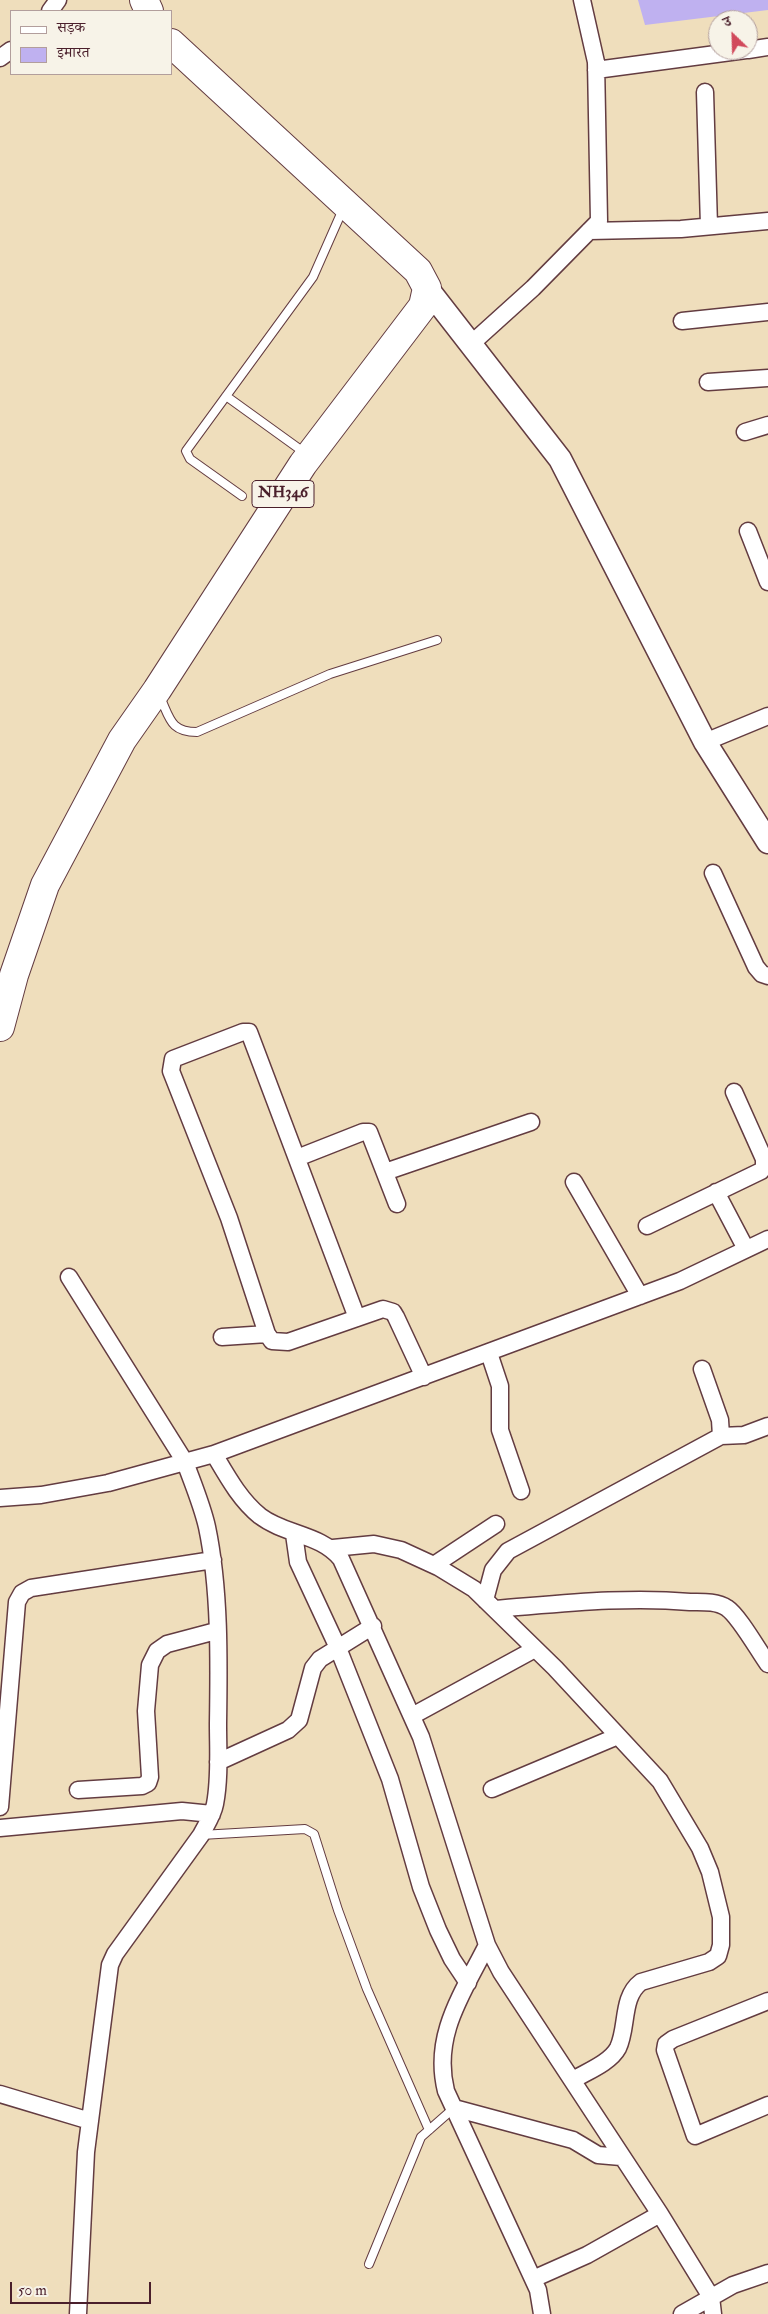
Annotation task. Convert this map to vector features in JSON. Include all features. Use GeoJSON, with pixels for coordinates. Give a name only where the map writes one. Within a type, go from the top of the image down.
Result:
{"type":"FeatureCollection","features":[{"type":"Feature","properties":{"kind":"highway"},"geometry":{"type":"LineString","coordinates":[[172,45],[418,271],[427,288]]}},
{"type":"Feature","properties":{"kind":"highway","name":"NH346"},"geometry":{"type":"LineString","coordinates":[[0,1027],[14,975],[45,885],[122,740],[157,690],[309,455],[423,306],[427,288]]}},
{"type":"Feature","properties":{"kind":"main road"},"geometry":{"type":"LineString","coordinates":[[427,288],[560,459],[705,742],[768,842]]}},
{"type":"Feature","properties":{"kind":"street"},"geometry":{"type":"LineString","coordinates":[[471,344],[533,288],[599,221],[596,70],[582,0]]}},
{"type":"Feature","properties":{"kind":"street"},"geometry":{"type":"LineString","coordinates":[[596,70],[708,55]]}},
{"type":"Feature","properties":{"kind":"street"},"geometry":{"type":"LineString","coordinates":[[704,92],[708,226]]}},
{"type":"Feature","properties":{"kind":"street"},"geometry":{"type":"LineString","coordinates":[[590,231],[708,226],[768,221]]}},
{"type":"Feature","properties":{"kind":"street"},"geometry":{"type":"LineString","coordinates":[[682,321],[768,312]]}},
{"type":"Feature","properties":{"kind":"street"},"geometry":{"type":"LineString","coordinates":[[708,382],[768,378]]}},
{"type":"Feature","properties":{"kind":"street"},"geometry":{"type":"LineString","coordinates":[[745,432],[767,427]]}},
{"type":"Feature","properties":{"kind":"street"},"geometry":{"type":"LineString","coordinates":[[748,531],[768,582]]}},
{"type":"Feature","properties":{"kind":"street"},"geometry":{"type":"LineString","coordinates":[[705,742],[768,716]]}},
{"type":"Feature","properties":{"kind":"street"},"geometry":{"type":"LineString","coordinates":[[713,873],[756,967],[762,974],[768,976]]}},
{"type":"Feature","properties":{"kind":"street"},"geometry":{"type":"LineString","coordinates":[[357,1318],[249,1032],[243,1032],[173,1059],[171,1071],[228,1218],[267,1334],[272,1341],[288,1342],[383,1309],[393,1312],[424,1377]]}},
{"type":"Feature","properties":{"kind":"street"},"geometry":{"type":"LineString","coordinates":[[647,1226],[761,1171],[764,1167],[764,1159],[734,1092]]}},
{"type":"Feature","properties":{"kind":"street"},"geometry":{"type":"LineString","coordinates":[[385,1172],[531,1122]]}},
{"type":"Feature","properties":{"kind":"street"},"geometry":{"type":"LineString","coordinates":[[297,1158],[366,1131],[371,1134],[397,1204]]}},
{"type":"Feature","properties":{"kind":"street"},"geometry":{"type":"LineString","coordinates":[[574,1182],[640,1296]]}},
{"type":"Feature","properties":{"kind":"street"},"geometry":{"type":"LineString","coordinates":[[716,1192],[746,1250]]}},
{"type":"Feature","properties":{"kind":"street"},"geometry":{"type":"LineString","coordinates":[[0,1498],[41,1496],[108,1483],[214,1454],[680,1281],[768,1239]]}},
{"type":"Feature","properties":{"kind":"street"},"geometry":{"type":"LineString","coordinates":[[69,1277],[185,1462],[207,1527],[212,1560],[216,1631],[218,1762],[215,1804],[201,1835],[112,1959],[107,1981],[86,2162],[78,2314]]}},
{"type":"Feature","properties":{"kind":"street"},"geometry":{"type":"LineString","coordinates":[[222,1336],[267,1334]]}},
{"type":"Feature","properties":{"kind":"street"},"geometry":{"type":"LineString","coordinates":[[489,1353],[500,1386],[500,1430],[522,1491]]}},
{"type":"Feature","properties":{"kind":"street"},"geometry":{"type":"LineString","coordinates":[[702,1369],[720,1420],[722,1436]]}},
{"type":"Feature","properties":{"kind":"street"},"geometry":{"type":"LineString","coordinates":[[490,1604],[493,1570],[508,1550],[722,1436],[744,1435],[768,1426]]}},
{"type":"Feature","properties":{"kind":"street"},"geometry":{"type":"LineString","coordinates":[[214,1454],[235,1489],[261,1516],[294,1534],[333,1548],[374,1544],[400,1550],[434,1565],[474,1589],[535,1649],[660,1781],[700,1848],[710,1872],[721,1917],[722,1945],[718,1956],[709,1962],[641,1982],[636,1986],[629,1998],[618,2048],[607,2059],[573,2080]]}},
{"type":"Feature","properties":{"kind":"street"},"geometry":{"type":"LineString","coordinates":[[434,1565],[496,1524]]}},
{"type":"Feature","properties":{"kind":"street"},"geometry":{"type":"LineString","coordinates":[[294,1534],[298,1562],[338,1648],[390,1780],[425,1896],[452,1959],[468,1983]]}},
{"type":"Feature","properties":{"kind":"street"},"geometry":{"type":"LineString","coordinates":[[333,1548],[350,1576],[412,1716],[461,1857],[487,1945],[501,1972],[660,2214],[711,2296],[713,2314]]}},
{"type":"Feature","properties":{"kind":"street"},"geometry":{"type":"LineString","coordinates":[[0,1807],[17,1602],[22,1593],[31,1588],[212,1560]]}},
{"type":"Feature","properties":{"kind":"street"},"geometry":{"type":"LineString","coordinates":[[490,1604],[602,1600],[672,1600],[715,1604],[727,1608],[737,1618],[768,1664]]}},
{"type":"Feature","properties":{"kind":"street"},"geometry":{"type":"LineString","coordinates":[[218,1762],[288,1730],[299,1720],[313,1668],[320,1659],[372,1626]]}},
{"type":"Feature","properties":{"kind":"street"},"geometry":{"type":"LineString","coordinates":[[78,1790],[142,1786],[148,1783],[150,1777],[146,1711],[150,1665],[156,1652],[167,1644],[216,1631]]}},
{"type":"Feature","properties":{"kind":"street"},"geometry":{"type":"LineString","coordinates":[[412,1716],[535,1649]]}},
{"type":"Feature","properties":{"kind":"street"},"geometry":{"type":"LineString","coordinates":[[492,1789],[618,1736]]}},
{"type":"Feature","properties":{"kind":"street"},"geometry":{"type":"LineString","coordinates":[[0,1828],[182,1811],[212,1814]]}},
{"type":"Feature","properties":{"kind":"street"},"geometry":{"type":"LineString","coordinates":[[487,1945],[448,2023],[442,2049],[441,2072],[446,2091],[538,2290],[542,2314]]}},
{"type":"Feature","properties":{"kind":"street"},"geometry":{"type":"LineString","coordinates":[[768,2001],[673,2039],[666,2044],[665,2050],[695,2136],[768,2105]]}},
{"type":"Feature","properties":{"kind":"street"},"geometry":{"type":"LineString","coordinates":[[0,2094],[90,2121]]}},
{"type":"Feature","properties":{"kind":"street"},"geometry":{"type":"LineString","coordinates":[[454,2108],[573,2140],[598,2155],[621,2157]]}},
{"type":"Feature","properties":{"kind":"street"},"geometry":{"type":"LineString","coordinates":[[533,2279],[587,2255],[660,2214]]}},
{"type":"Feature","properties":{"kind":"street"},"geometry":{"type":"LineString","coordinates":[[682,2314],[711,2296],[768,2272]]}},
{"type":"Feature","properties":{"kind":"lane"},"geometry":{"type":"LineString","coordinates":[[242,496],[190,459],[186,451],[313,277],[345,204]]}},
{"type":"Feature","properties":{"kind":"lane"},"geometry":{"type":"LineString","coordinates":[[226,396],[309,455]]}},
{"type":"Feature","properties":{"kind":"lane"},"geometry":{"type":"LineString","coordinates":[[157,690],[173,726],[184,732],[197,732],[330,674],[437,640]]}},
{"type":"Feature","properties":{"kind":"lane"},"geometry":{"type":"LineString","coordinates":[[201,1835],[305,1829],[314,1834],[338,1910],[367,1989],[429,2130]]}},
{"type":"Feature","properties":{"kind":"lane"},"geometry":{"type":"LineString","coordinates":[[369,2264],[417,2146],[429,2130],[454,2108]]}},
{"type":"Feature","properties":{"kind":"building"},"geometry":{"type":"Polygon","coordinates":[[[638,0],[768,0],[768,10],[708,10],[708,17],[645,25],[638,0]]]}}]}
